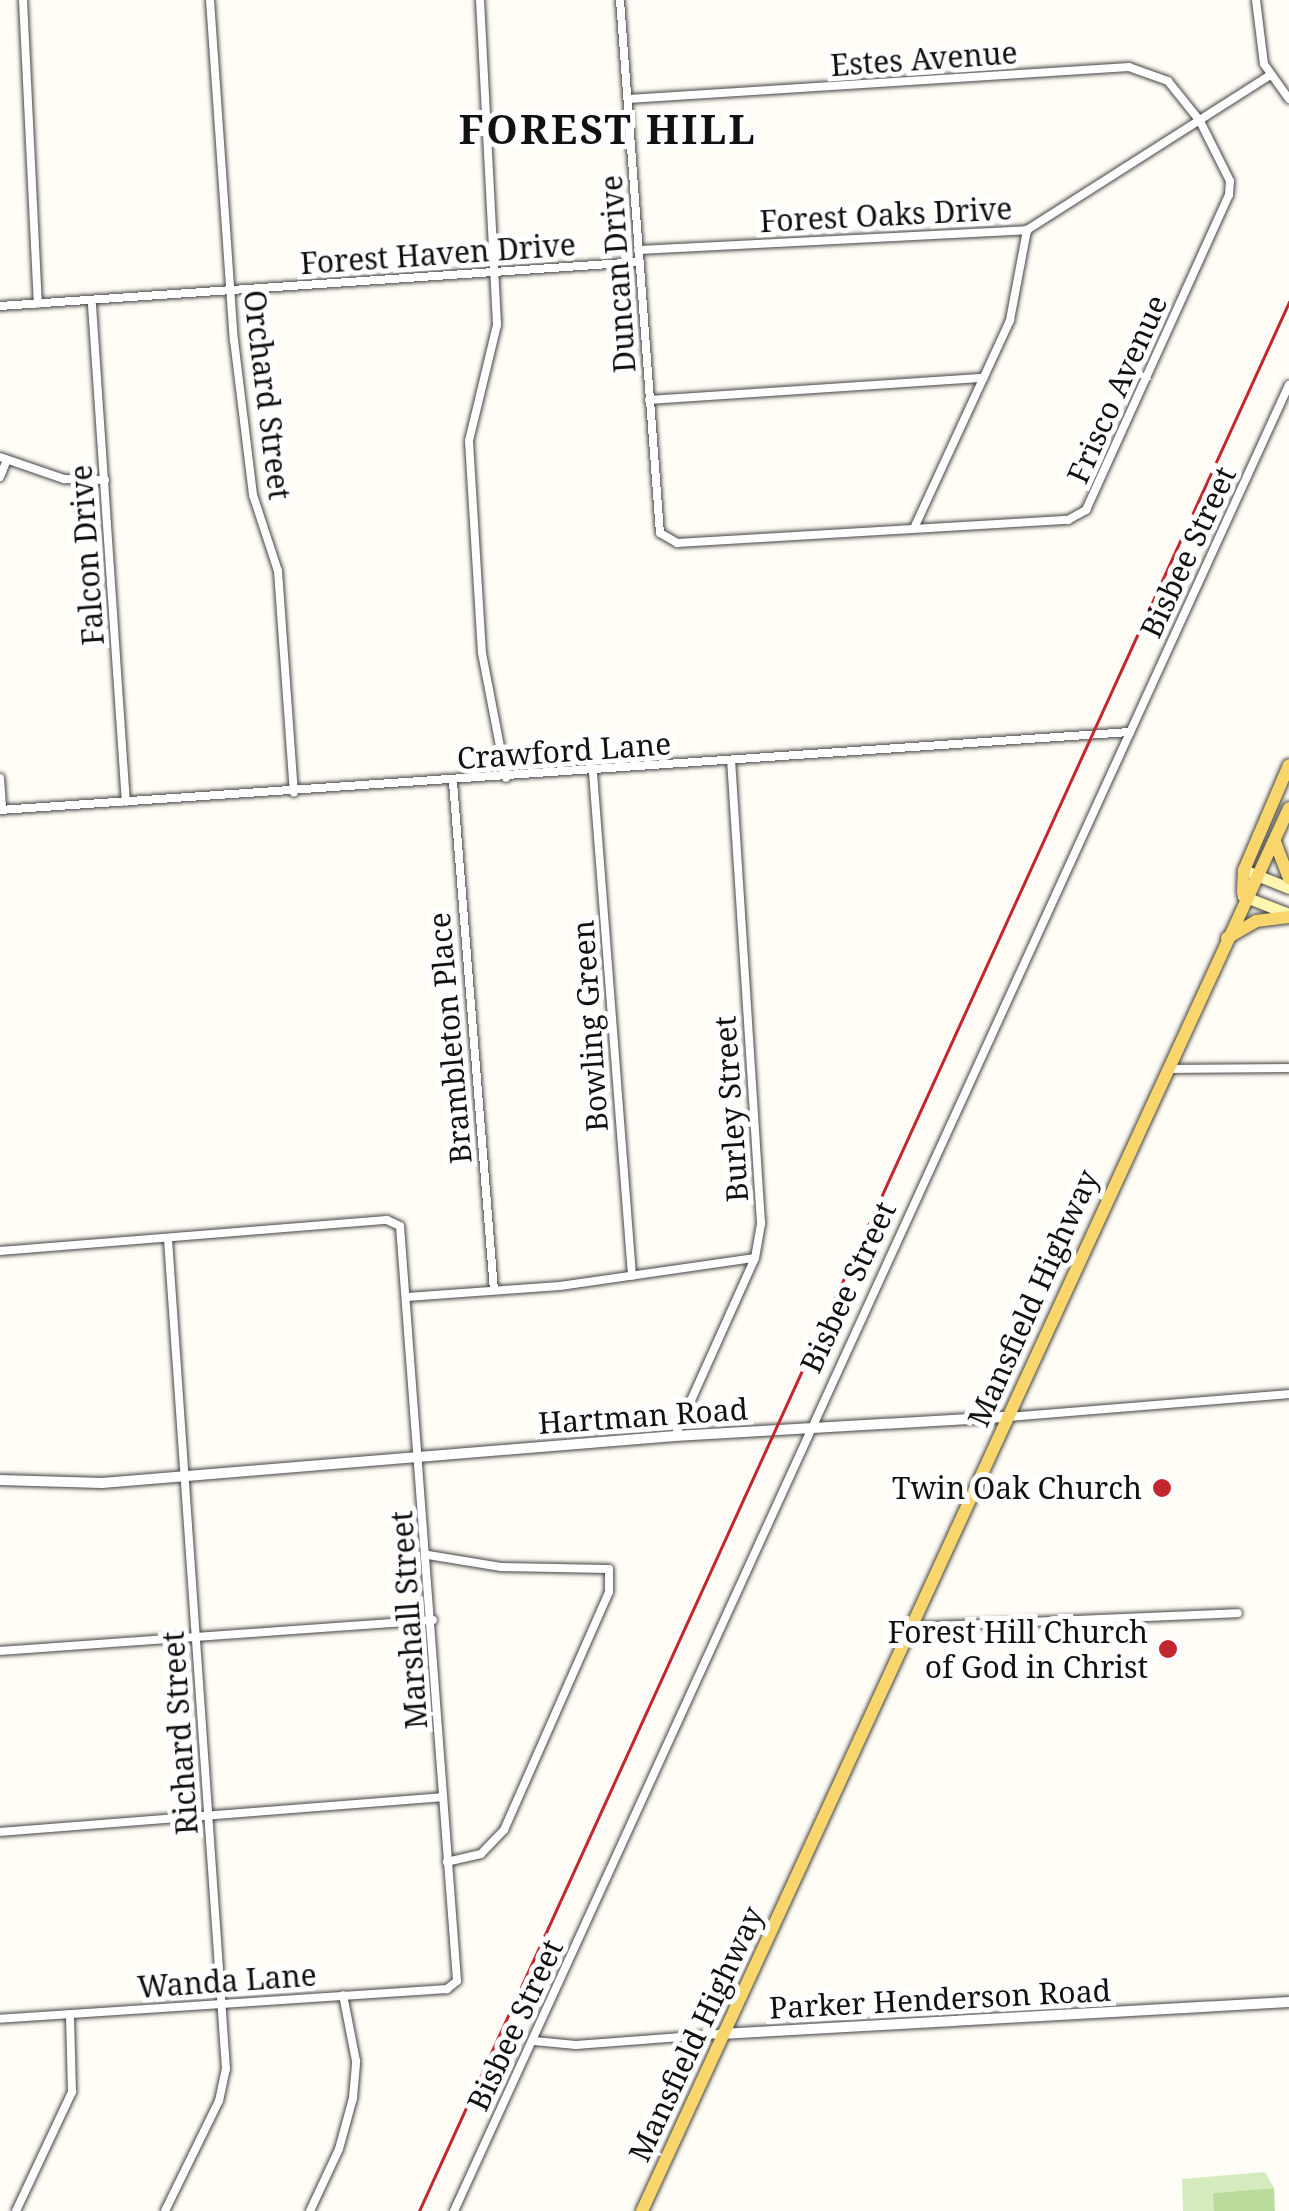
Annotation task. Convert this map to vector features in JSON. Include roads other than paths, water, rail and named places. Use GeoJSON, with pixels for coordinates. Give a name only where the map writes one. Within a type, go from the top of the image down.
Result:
{"type":"FeatureCollection","features":[{"type":"Feature","properties":{"kind":"main road","name":"Mansfield Highway"},"geometry":{"type":"LineString","coordinates":[[1243,896],[1244,870],[1289,766]]}},
{"type":"Feature","properties":{"kind":"main road","name":"Mansfield Highway"},"geometry":{"type":"LineString","coordinates":[[642,2211],[1243,896],[1258,876],[1289,808]]}},
{"type":"Feature","properties":{"kind":"main road"},"geometry":{"type":"LineString","coordinates":[[1274,840],[1289,878]]}},
{"type":"Feature","properties":{"kind":"main road"},"geometry":{"type":"LineString","coordinates":[[1244,870],[1289,888]]}},
{"type":"Feature","properties":{"kind":"main road"},"geometry":{"type":"LineString","coordinates":[[1243,896],[1289,915]]}},
{"type":"Feature","properties":{"kind":"main road"},"geometry":{"type":"LineString","coordinates":[[1222,943],[1256,922],[1289,915]]}},
{"type":"Feature","properties":{"kind":"street"},"geometry":{"type":"LineString","coordinates":[[23,0],[38,304]]}},
{"type":"Feature","properties":{"kind":"street","name":"Orchard Street"},"geometry":{"type":"LineString","coordinates":[[210,0],[230,291],[253,495],[278,571],[294,792]]}},
{"type":"Feature","properties":{"kind":"street"},"geometry":{"type":"LineString","coordinates":[[480,0],[496,276],[493,354],[471,412],[469,441],[482,653],[506,778]]}},
{"type":"Feature","properties":{"kind":"street","name":"Duncan Drive"},"geometry":{"type":"LineString","coordinates":[[620,0],[656,521],[668,540]]}},
{"type":"Feature","properties":{"kind":"street"},"geometry":{"type":"LineString","coordinates":[[1256,0],[1270,74],[1289,99]]}},
{"type":"Feature","properties":{"kind":"street","name":"Estes Avenue"},"geometry":{"type":"LineString","coordinates":[[628,100],[1129,67],[1168,81],[1200,121]]}},
{"type":"Feature","properties":{"kind":"street","name":"Forest Oaks Drive"},"geometry":{"type":"LineString","coordinates":[[638,250],[1027,230],[1270,74]]}},
{"type":"Feature","properties":{"kind":"street","name":"Frisco Avenue"},"geometry":{"type":"LineString","coordinates":[[668,540],[1068,520],[1086,510],[1229,195],[1230,181],[1200,121]]}},
{"type":"Feature","properties":{"kind":"street"},"geometry":{"type":"LineString","coordinates":[[915,526],[1014,308],[1027,230]]}},
{"type":"Feature","properties":{"kind":"street","name":"Forest Haven Drive"},"geometry":{"type":"LineString","coordinates":[[0,306],[92,305],[230,291],[496,276],[639,262]]}},
{"type":"Feature","properties":{"kind":"street","name":"Falcon Drive"},"geometry":{"type":"LineString","coordinates":[[92,305],[126,802]]}},
{"type":"Feature","properties":{"kind":"street"},"geometry":{"type":"LineString","coordinates":[[649,400],[983,378]]}},
{"type":"Feature","properties":{"kind":"street","name":"Bisbee Street"},"geometry":{"type":"LineString","coordinates":[[454,2211],[534,2041],[805,1432],[1289,385]]}},
{"type":"Feature","properties":{"kind":"street"},"geometry":{"type":"LineString","coordinates":[[0,477],[3,458],[64,479],[105,480]]}},
{"type":"Feature","properties":{"kind":"street","name":"Crawford Lane"},"geometry":{"type":"LineString","coordinates":[[1,810],[594,773],[1130,732]]}},
{"type":"Feature","properties":{"kind":"street","name":"Burley Street"},"geometry":{"type":"LineString","coordinates":[[675,1436],[755,1258],[761,1223],[731,761]]}},
{"type":"Feature","properties":{"kind":"street","name":"Bowling Green"},"geometry":{"type":"LineString","coordinates":[[594,773],[632,1275]]}},
{"type":"Feature","properties":{"kind":"street"},"geometry":{"type":"LineString","coordinates":[[0,778],[1,810]]}},
{"type":"Feature","properties":{"kind":"street","name":"Brambleton Place"},"geometry":{"type":"LineString","coordinates":[[453,782],[494,1290]]}},
{"type":"Feature","properties":{"kind":"street"},"geometry":{"type":"LineString","coordinates":[[1164,1068],[1289,1068]]}},
{"type":"Feature","properties":{"kind":"street","name":"Marshall Street"},"geometry":{"type":"LineString","coordinates":[[168,1240],[387,1220],[400,1226],[433,1620],[456,1987]]}},
{"type":"Feature","properties":{"kind":"street"},"geometry":{"type":"LineString","coordinates":[[0,1251],[168,1240]]}},
{"type":"Feature","properties":{"kind":"street","name":"Richard Street"},"geometry":{"type":"LineString","coordinates":[[165,2211],[224,2084],[224,2004],[168,1240]]}},
{"type":"Feature","properties":{"kind":"street"},"geometry":{"type":"LineString","coordinates":[[407,1297],[632,1275],[755,1258]]}},
{"type":"Feature","properties":{"kind":"street","name":"Hartman Road"},"geometry":{"type":"LineString","coordinates":[[0,1480],[102,1483],[184,1473],[421,1460],[675,1436],[805,1432],[1289,1394]]}},
{"type":"Feature","properties":{"kind":"street"},"geometry":{"type":"LineString","coordinates":[[428,1555],[501,1567],[609,1569],[609,1592],[504,1830],[482,1854],[447,1862]]}},
{"type":"Feature","properties":{"kind":"street"},"geometry":{"type":"LineString","coordinates":[[909,1627],[1238,1612]]}},
{"type":"Feature","properties":{"kind":"street"},"geometry":{"type":"LineString","coordinates":[[0,1651],[433,1620]]}},
{"type":"Feature","properties":{"kind":"street"},"geometry":{"type":"LineString","coordinates":[[0,1832],[442,1797]]}},
{"type":"Feature","properties":{"kind":"street","name":"Wanda Lane"},"geometry":{"type":"LineString","coordinates":[[0,2018],[456,1987]]}},
{"type":"Feature","properties":{"kind":"street"},"geometry":{"type":"LineString","coordinates":[[310,2211],[339,2149],[353,2098],[356,2061],[344,1995]]}},
{"type":"Feature","properties":{"kind":"street","name":"Parker Henderson Road"},"geometry":{"type":"LineString","coordinates":[[534,2041],[576,2045],[1289,2002]]}},
{"type":"Feature","properties":{"kind":"street"},"geometry":{"type":"LineString","coordinates":[[16,2211],[72,2092],[70,2014]]}},
{"type":"Feature","properties":{"kind":"railway"},"geometry":{"type":"LineString","coordinates":[[419,2211],[1289,302]]}},
{"type":"Feature","properties":{"kind":"place","name":"Twin Oak Church"},"geometry":{"type":"Point","coordinates":[1162,1488]}},
{"type":"Feature","properties":{"kind":"place","name":"Forest Hill Church of God in Christ"},"geometry":{"type":"Point","coordinates":[1168,1649]}},
{"type":"Feature","properties":{"kind":"district","name":"FOREST HILL"},"geometry":{"type":"Point","coordinates":[608,129]}}]}
